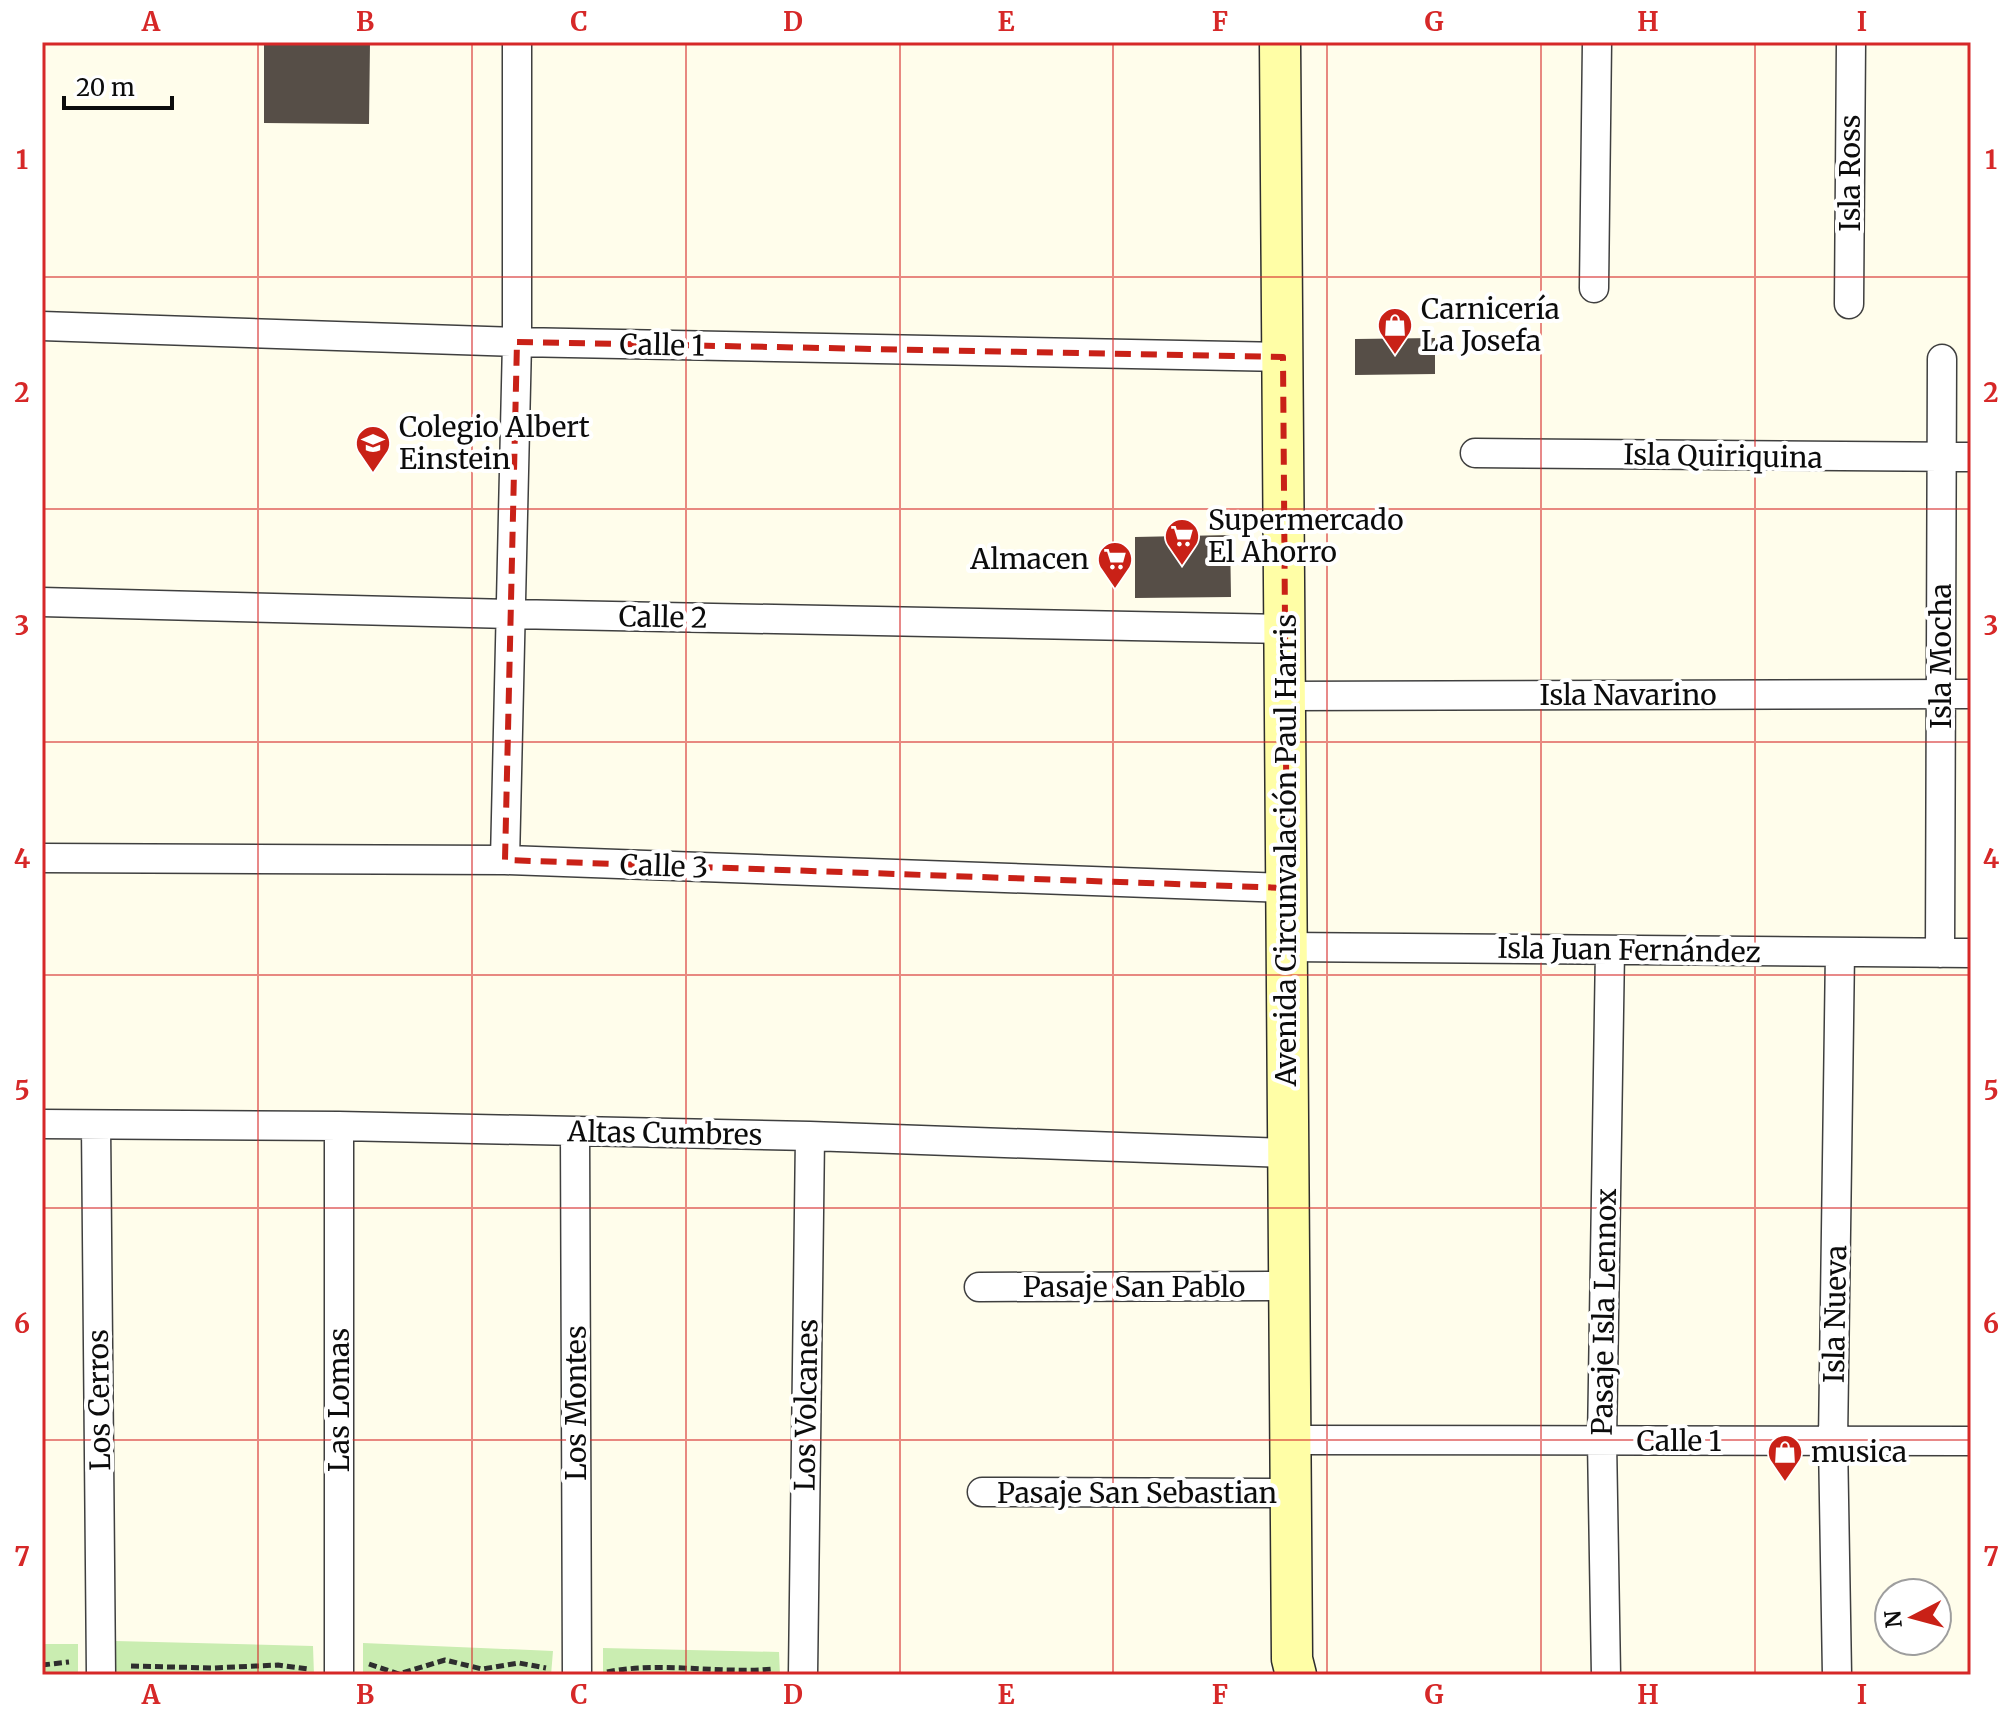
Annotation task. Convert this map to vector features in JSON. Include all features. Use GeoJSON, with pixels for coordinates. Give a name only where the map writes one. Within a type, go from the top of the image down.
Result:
{"type":"FeatureCollection","features":[{"type":"Feature","properties":{"kind":"main road","name":"Avenida Circunvalación Paul Harris"},"geometry":{"type":"LineString","coordinates":[[1280,42],[1291,1670]]}},
{"type":"Feature","properties":{"kind":"street"},"geometry":{"type":"LineString","coordinates":[[505,860],[517,342],[517,42]]}},
{"type":"Feature","properties":{"kind":"street"},"geometry":{"type":"LineString","coordinates":[[1594,288],[1597,42]]}},
{"type":"Feature","properties":{"kind":"street","name":"Isla Ross"},"geometry":{"type":"LineString","coordinates":[[1849,304],[1851,42]]}},
{"type":"Feature","properties":{"kind":"street","name":"Calle 1"},"geometry":{"type":"LineString","coordinates":[[42,326],[517,342],[1283,357]]}},
{"type":"Feature","properties":{"kind":"street","name":"Isla Mocha"},"geometry":{"type":"LineString","coordinates":[[1940,953],[1941,694],[1957,457],[1942,359]]}},
{"type":"Feature","properties":{"kind":"street","name":"Isla Quiriquina"},"geometry":{"type":"LineString","coordinates":[[1475,453],[1957,457]]}},
{"type":"Feature","properties":{"kind":"street","name":"Calle 2"},"geometry":{"type":"LineString","coordinates":[[42,602],[1285,629]]}},
{"type":"Feature","properties":{"kind":"street","name":"Isla Navarino"},"geometry":{"type":"LineString","coordinates":[[1285,696],[1971,694]]}},
{"type":"Feature","properties":{"kind":"street","name":"Calle 3"},"geometry":{"type":"LineString","coordinates":[[42,858],[505,860],[1287,888]]}},
{"type":"Feature","properties":{"kind":"street","name":"Isla Juan Fernández"},"geometry":{"type":"LineString","coordinates":[[1287,947],[1971,953]]}},
{"type":"Feature","properties":{"kind":"street","name":"Pasaje Isla Lennox"},"geometry":{"type":"LineString","coordinates":[[1606,1675],[1602,1441],[1610,950]]}},
{"type":"Feature","properties":{"kind":"street","name":"Isla Nueva"},"geometry":{"type":"LineString","coordinates":[[1837,1675],[1833,1441],[1840,952]]}},
{"type":"Feature","properties":{"kind":"street","name":"Altas Cumbres"},"geometry":{"type":"LineString","coordinates":[[42,1124],[339,1126],[810,1136],[1288,1153]]}},
{"type":"Feature","properties":{"kind":"street","name":"Los Cerros"},"geometry":{"type":"LineString","coordinates":[[96,1125],[101,1675]]}},
{"type":"Feature","properties":{"kind":"street","name":"Las Lomas"},"geometry":{"type":"LineString","coordinates":[[339,1126],[339,1670]]}},
{"type":"Feature","properties":{"kind":"street","name":"Los Montes"},"geometry":{"type":"LineString","coordinates":[[575,1131],[577,1673]]}},
{"type":"Feature","properties":{"kind":"street","name":"Los Volcanes"},"geometry":{"type":"LineString","coordinates":[[802,1669],[810,1136]]}},
{"type":"Feature","properties":{"kind":"street","name":"Pasaje San Pablo"},"geometry":{"type":"LineString","coordinates":[[979,1287],[1290,1286]]}},
{"type":"Feature","properties":{"kind":"street","name":"Calle 1"},"geometry":{"type":"LineString","coordinates":[[1290,1440],[1971,1441]]}},
{"type":"Feature","properties":{"kind":"street","name":"Pasaje San Sebastian"},"geometry":{"type":"LineString","coordinates":[[982,1492],[1291,1493]]}},
{"type":"Feature","properties":{"kind":"path"},"geometry":{"type":"LineString","coordinates":[[129,1666],[213,1668],[278,1665],[339,1670],[363,1662],[399,1674],[445,1660],[482,1669],[519,1663],[577,1673],[603,1673],[636,1666],[741,1672],[802,1669]]}},
{"type":"Feature","properties":{"kind":"highlighted area"},"geometry":{"type":"Polygon","coordinates":[[[517,342],[1283,357],[1287,888],[505,860],[517,342]]]}},
{"type":"Feature","properties":{"kind":"green space"},"geometry":{"type":"Polygon","coordinates":[[[115,1641],[313,1646],[314,1675],[115,1675],[115,1641]]]}},
{"type":"Feature","properties":{"kind":"green space"},"geometry":{"type":"Polygon","coordinates":[[[363,1643],[553,1651],[551,1675],[363,1675],[363,1643]]]}},
{"type":"Feature","properties":{"kind":"green space"},"geometry":{"type":"Polygon","coordinates":[[[42,1644],[78,1644],[78,1675],[42,1675],[42,1644]]]}},
{"type":"Feature","properties":{"kind":"green space"},"geometry":{"type":"Polygon","coordinates":[[[603,1648],[779,1652],[780,1675],[603,1675],[603,1648]]]}},
{"type":"Feature","properties":{"kind":"building"},"geometry":{"type":"Polygon","coordinates":[[[264,42],[370,42],[369,124],[264,123],[264,42]]]}},
{"type":"Feature","properties":{"kind":"building","name":"Carnicería La Josefa"},"geometry":{"type":"Polygon","coordinates":[[[1435,338],[1435,374],[1355,375],[1355,339],[1435,338]]]}},
{"type":"Feature","properties":{"kind":"building","name":"Supermercado El Ahorro"},"geometry":{"type":"Polygon","coordinates":[[[1230,535],[1231,597],[1135,598],[1135,537],[1230,535]]]}},
{"type":"Feature","properties":{"kind":"place","name":"Carnicería La Josefa"},"geometry":{"type":"Point","coordinates":[1395,356]}},
{"type":"Feature","properties":{"kind":"place","name":"Colegio Albert Einstein"},"geometry":{"type":"Point","coordinates":[373,474]}},
{"type":"Feature","properties":{"kind":"place","name":"Supermercado El Ahorro"},"geometry":{"type":"Point","coordinates":[1182,567]}},
{"type":"Feature","properties":{"kind":"place","name":"Almacen"},"geometry":{"type":"Point","coordinates":[1115,590]}},
{"type":"Feature","properties":{"kind":"place","name":"musica"},"geometry":{"type":"Point","coordinates":[1785,1483]}}]}
